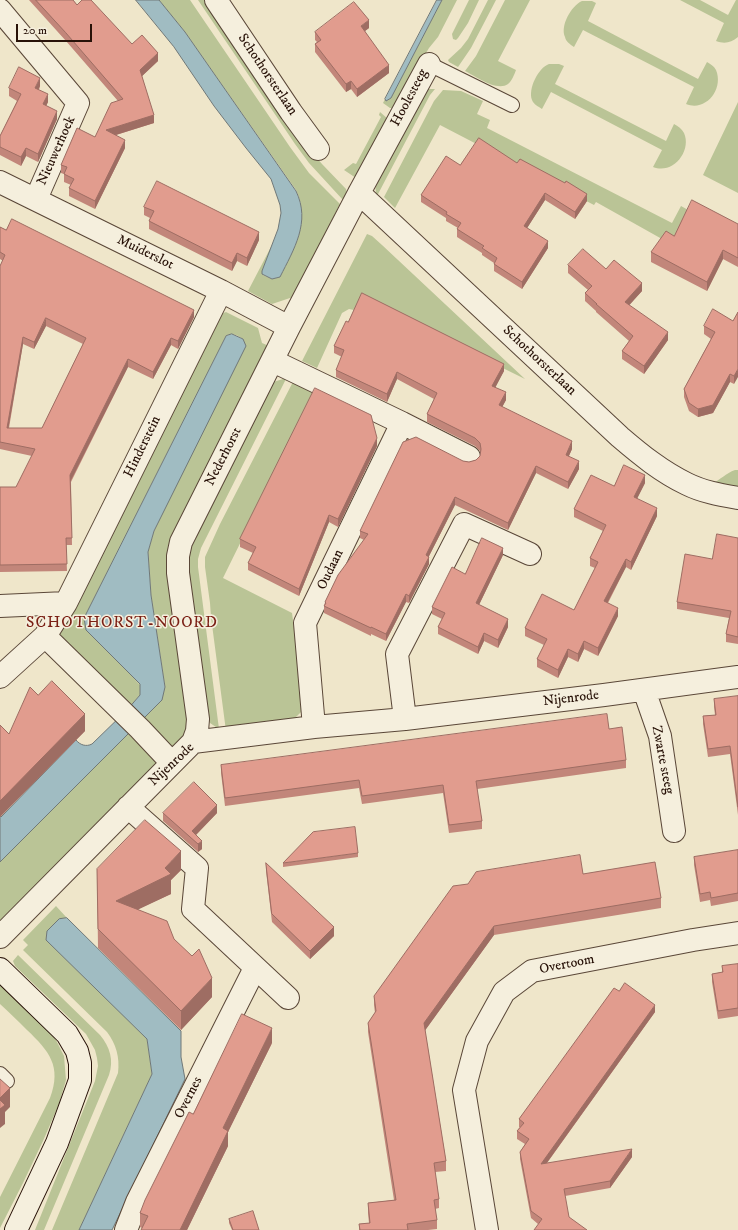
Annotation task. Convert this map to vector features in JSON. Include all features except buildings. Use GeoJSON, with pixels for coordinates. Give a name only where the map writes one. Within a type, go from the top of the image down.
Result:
{"type":"FeatureCollection","features":[{"type":"Feature","properties":{"kind":"street","name":"Schothorsterlaan"},"geometry":{"type":"LineString","coordinates":[[216,0],[291,112],[318,149]]}},
{"type":"Feature","properties":{"kind":"street","name":"Nieuwerhoek"},"geometry":{"type":"LineString","coordinates":[[0,10],[78,103],[36,199]]}},
{"type":"Feature","properties":{"kind":"street","name":"Hoolesteeg"},"geometry":{"type":"LineString","coordinates":[[359,193],[429,64]]}},
{"type":"Feature","properties":{"kind":"street","name":"Muiderslot"},"geometry":{"type":"LineString","coordinates":[[0,182],[221,291],[289,327]]}},
{"type":"Feature","properties":{"kind":"street","name":"Schothorsterlaan"},"geometry":{"type":"LineString","coordinates":[[359,193],[620,438],[664,472],[688,485],[710,493],[738,498]]}},
{"type":"Feature","properties":{"kind":"street","name":"Nederhorst"},"geometry":{"type":"LineString","coordinates":[[193,742],[197,731],[198,719],[178,573],[178,556],[181,542],[289,327],[359,193]]}},
{"type":"Feature","properties":{"kind":"street","name":"Hinderstein"},"geometry":{"type":"LineString","coordinates":[[0,676],[45,636],[66,603],[221,291]]}},
{"type":"Feature","properties":{"kind":"street"},"geometry":{"type":"LineString","coordinates":[[273,361],[469,457]]}},
{"type":"Feature","properties":{"kind":"street","name":"Oudaan"},"geometry":{"type":"LineString","coordinates":[[314,727],[305,623],[402,424]]}},
{"type":"Feature","properties":{"kind":"street"},"geometry":{"type":"LineString","coordinates":[[405,719],[397,654],[464,524],[530,554]]}},
{"type":"Feature","properties":{"kind":"street"},"geometry":{"type":"LineString","coordinates":[[0,606],[66,603]]}},
{"type":"Feature","properties":{"kind":"street"},"geometry":{"type":"LineString","coordinates":[[45,636],[122,711],[172,763]]}},
{"type":"Feature","properties":{"kind":"street","name":"Nijenrode"},"geometry":{"type":"LineString","coordinates":[[0,937],[193,742],[314,727],[405,719],[738,677]]}},
{"type":"Feature","properties":{"kind":"street","name":"Zwarte steeg"},"geometry":{"type":"LineString","coordinates":[[644,690],[660,736],[674,831]]}},
{"type":"Feature","properties":{"kind":"street"},"geometry":{"type":"LineString","coordinates":[[128,807],[197,868],[193,909],[288,998]]}},
{"type":"Feature","properties":{"kind":"street","name":"Overtoom"},"geometry":{"type":"LineString","coordinates":[[487,1230],[464,1090],[477,1041],[504,992],[532,971],[738,933]]}},
{"type":"Feature","properties":{"kind":"street","name":"Overnes"},"geometry":{"type":"LineString","coordinates":[[126,1230],[137,1202],[255,968]]}},
{"type":"Feature","properties":{"kind":"street"},"geometry":{"type":"LineString","coordinates":[[0,969],[67,1034],[77,1051],[80,1063],[80,1080],[57,1143],[16,1230]]}},
{"type":"Feature","properties":{"kind":"lane","name":"Hoolesteeg"},"geometry":{"type":"LineString","coordinates":[[429,64],[512,105]]}},
{"type":"Feature","properties":{"kind":"green space"},"geometry":{"type":"Polygon","coordinates":[[[159,0],[190,0],[309,173],[340,204],[293,297],[272,304],[248,291],[273,243],[262,271],[263,275],[272,279],[280,277],[291,256],[299,235],[302,213],[296,190],[185,32],[159,0]]]}},
{"type":"Feature","properties":{"kind":"green space"},"geometry":{"type":"Polygon","coordinates":[[[198,0],[207,0],[311,151],[346,189],[347,193],[343,200],[309,163],[295,144],[198,0]]]}},
{"type":"Feature","properties":{"kind":"green space"},"geometry":{"type":"Polygon","coordinates":[[[442,0],[457,0],[438,37],[429,48],[395,108],[390,108],[383,103],[385,99],[386,101],[391,98],[442,0]]]}},
{"type":"Feature","properties":{"kind":"green space"},"geometry":{"type":"Polygon","coordinates":[[[469,0],[479,0],[468,23],[458,38],[456,40],[453,39],[452,34],[469,0]]]}},
{"type":"Feature","properties":{"kind":"green space"},"geometry":{"type":"Polygon","coordinates":[[[488,0],[496,0],[471,48],[458,67],[448,60],[468,39],[488,0]]]}},
{"type":"Feature","properties":{"kind":"green space"},"geometry":{"type":"Polygon","coordinates":[[[505,0],[530,0],[498,61],[516,70],[513,78],[508,84],[498,86],[492,85],[465,71],[476,56],[505,0]]]}},
{"type":"Feature","properties":{"kind":"green space"},"geometry":{"type":"Polygon","coordinates":[[[680,0],[700,0],[728,15],[736,0],[738,0],[738,37],[733,41],[716,41],[724,23],[680,0]]]}},
{"type":"Feature","properties":{"kind":"green space"},"geometry":{"type":"Polygon","coordinates":[[[582,1],[592,1],[596,3],[588,21],[698,79],[707,62],[712,65],[716,70],[718,84],[712,97],[700,105],[693,106],[686,104],[694,87],[583,30],[574,47],[568,43],[564,32],[565,22],[574,7],[582,1]]]}},
{"type":"Feature","properties":{"kind":"green space"},"geometry":{"type":"Polygon","coordinates":[[[549,64],[559,64],[564,66],[555,84],[666,141],[674,124],[682,130],[686,140],[683,154],[679,160],[674,165],[667,168],[660,169],[653,167],[662,150],[551,92],[542,109],[536,105],[532,100],[531,90],[538,74],[545,66],[549,64]]]}},
{"type":"Feature","properties":{"kind":"green space"},"geometry":{"type":"Polygon","coordinates":[[[435,89],[430,95],[377,196],[375,184],[423,90],[435,89]]]}},
{"type":"Feature","properties":{"kind":"green space"},"geometry":{"type":"Polygon","coordinates":[[[443,90],[461,91],[483,101],[477,114],[490,120],[487,128],[672,223],[681,206],[690,211],[678,248],[596,202],[594,205],[440,125],[395,208],[384,197],[434,101],[443,90]]]}},
{"type":"Feature","properties":{"kind":"green space"},"geometry":{"type":"Polygon","coordinates":[[[738,102],[738,193],[703,175],[738,102]]]}},
{"type":"Feature","properties":{"kind":"green space"},"geometry":{"type":"Polygon","coordinates":[[[380,112],[388,119],[356,178],[344,170],[353,163],[356,164],[381,117],[379,115],[380,112]]]}},
{"type":"Feature","properties":{"kind":"green space"},"geometry":{"type":"Polygon","coordinates":[[[367,234],[372,236],[382,245],[525,379],[363,299],[354,310],[349,309],[342,313],[317,368],[302,361],[367,234]]]}},
{"type":"Feature","properties":{"kind":"green space"},"geometry":{"type":"Polygon","coordinates":[[[226,312],[258,328],[262,343],[269,346],[183,516],[188,724],[186,734],[170,752],[140,722],[165,687],[151,595],[148,552],[154,531],[243,339],[233,335],[226,336],[84,618],[120,663],[140,685],[140,695],[127,710],[56,634],[216,316],[226,312]]]}},
{"type":"Feature","properties":{"kind":"green space"},"geometry":{"type":"Polygon","coordinates":[[[296,376],[317,387],[223,578],[292,613],[304,701],[302,711],[293,720],[226,731],[211,617],[205,557],[220,524],[296,376]]]}},
{"type":"Feature","properties":{"kind":"green space"},"geometry":{"type":"Polygon","coordinates":[[[286,379],[201,548],[198,559],[219,729],[210,723],[208,719],[187,576],[189,551],[270,383],[286,379]]]}},
{"type":"Feature","properties":{"kind":"green space"},"geometry":{"type":"Polygon","coordinates":[[[738,470],[738,492],[712,484],[729,473],[738,470]]]}},
{"type":"Feature","properties":{"kind":"green space"},"geometry":{"type":"Polygon","coordinates":[[[132,730],[162,760],[0,924],[0,862],[132,730]]]}},
{"type":"Feature","properties":{"kind":"green space"},"geometry":{"type":"Polygon","coordinates":[[[56,906],[67,918],[59,919],[135,1027],[147,1039],[152,1074],[79,1230],[52,1230],[118,1073],[118,1056],[113,1041],[107,1032],[23,950],[28,945],[23,940],[56,906]]]}},
{"type":"Feature","properties":{"kind":"green space"},"geometry":{"type":"Polygon","coordinates":[[[18,955],[100,1035],[109,1049],[111,1059],[109,1075],[44,1230],[35,1230],[95,1081],[98,1066],[95,1050],[86,1034],[15,966],[13,961],[18,955]]]}},
{"type":"Feature","properties":{"kind":"green space"},"geometry":{"type":"Polygon","coordinates":[[[0,982],[54,1036],[64,1056],[66,1080],[59,1104],[43,1141],[0,1228],[0,1197],[50,1098],[55,1077],[51,1060],[42,1045],[0,1004],[0,982]]]}},
{"type":"Feature","properties":{"kind":"water"},"geometry":{"type":"Polygon","coordinates":[[[136,0],[159,0],[185,32],[296,191],[302,214],[299,235],[291,256],[280,277],[272,279],[262,274],[278,229],[281,213],[280,205],[271,179],[214,106],[174,47],[136,0]]]}},
{"type":"Feature","properties":{"kind":"water"},"geometry":{"type":"Polygon","coordinates":[[[437,0],[442,0],[391,98],[386,101],[385,99],[437,0]]]}},
{"type":"Feature","properties":{"kind":"water"},"geometry":{"type":"Polygon","coordinates":[[[232,334],[243,339],[246,346],[154,531],[148,552],[151,595],[165,687],[162,700],[0,862],[0,816],[1,817],[76,740],[83,745],[92,744],[127,710],[140,695],[140,684],[86,630],[84,618],[226,336],[232,334]]]}},
{"type":"Feature","properties":{"kind":"water"},"geometry":{"type":"Polygon","coordinates":[[[67,918],[181,1031],[181,1057],[185,1079],[112,1230],[79,1230],[152,1074],[147,1039],[46,940],[47,931],[59,919],[67,918]]]}},
{"type":"Feature","properties":{"kind":"district","name":"SCHOTHORST-NOORD"},"geometry":{"type":"Point","coordinates":[122,624]}}]}
